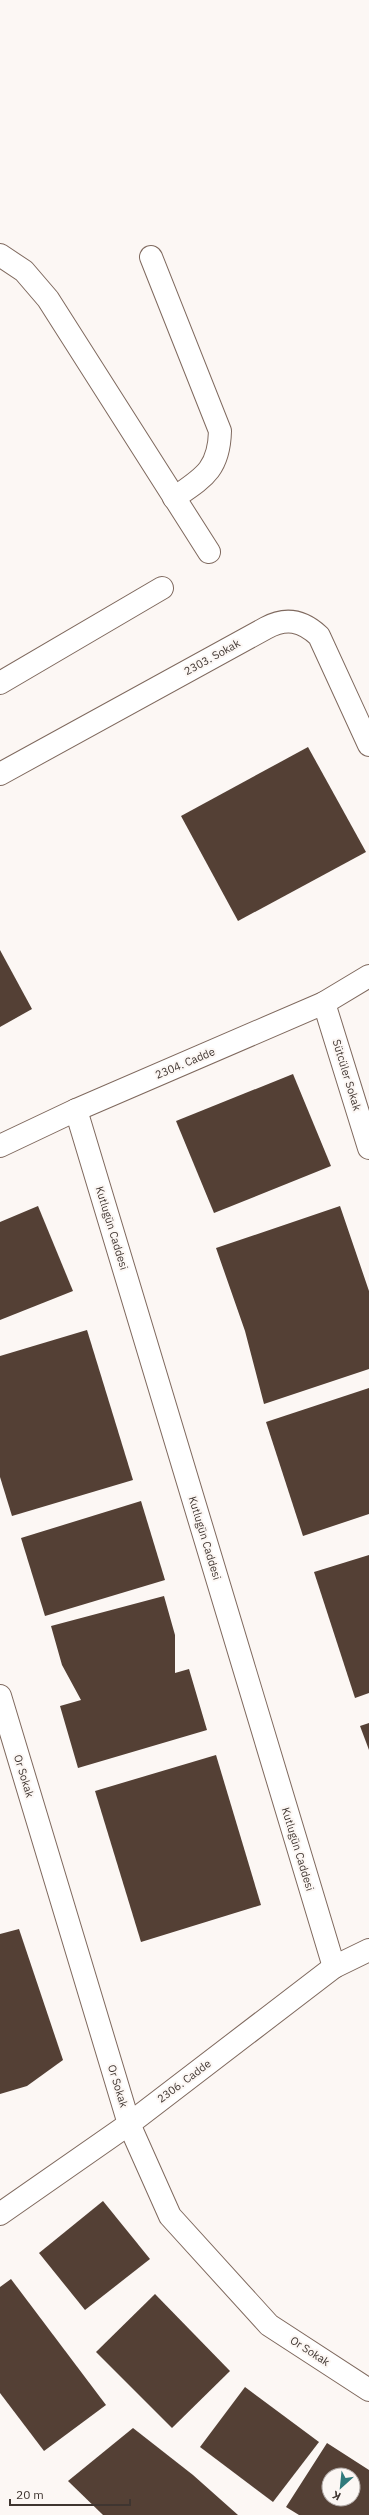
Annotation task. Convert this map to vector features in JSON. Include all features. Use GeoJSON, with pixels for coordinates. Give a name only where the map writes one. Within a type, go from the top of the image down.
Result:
{"type":"FeatureCollection","features":[{"type":"Feature","properties":{"kind":"street"},"geometry":{"type":"LineString","coordinates":[[0,255],[24,271],[48,299],[209,552]]}},
{"type":"Feature","properties":{"kind":"street"},"geometry":{"type":"LineString","coordinates":[[151,257],[220,431],[220,445],[212,468],[206,476],[174,498]]}},
{"type":"Feature","properties":{"kind":"street"},"geometry":{"type":"LineString","coordinates":[[0,683],[162,588]]}},
{"type":"Feature","properties":{"kind":"street","name":"2303. Sokak"},"geometry":{"type":"LineString","coordinates":[[0,774],[277,622],[288,620],[311,628],[319,636],[369,745]]}},
{"type":"Feature","properties":{"kind":"street","name":"2304. Cadde"},"geometry":{"type":"LineString","coordinates":[[0,1146],[76,1110],[324,1003],[369,976]]}},
{"type":"Feature","properties":{"kind":"street","name":"Sütcüler Sokak"},"geometry":{"type":"LineString","coordinates":[[324,1003],[369,1148]]}},
{"type":"Feature","properties":{"kind":"street","name":"Kutlugün Caddesi"},"geometry":{"type":"LineString","coordinates":[[76,1110],[334,1967]]}},
{"type":"Feature","properties":{"kind":"street","name":"Or Sokak"},"geometry":{"type":"LineString","coordinates":[[0,1696],[129,2124],[170,2216],[269,2325],[369,2390]]}},
{"type":"Feature","properties":{"kind":"street","name":"2306. Cadde"},"geometry":{"type":"LineString","coordinates":[[0,2214],[129,2124],[334,1967],[369,1950]]}},
{"type":"Feature","properties":{"kind":"building"},"geometry":{"type":"Polygon","coordinates":[[[308,747],[366,852],[238,921],[181,816],[308,747]]]}},
{"type":"Feature","properties":{"kind":"building"},"geometry":{"type":"Polygon","coordinates":[[[0,950],[32,1009],[0,1027],[0,950]]]}},
{"type":"Feature","properties":{"kind":"building"},"geometry":{"type":"Polygon","coordinates":[[[293,1074],[331,1166],[214,1213],[176,1121],[293,1074]]]}},
{"type":"Feature","properties":{"kind":"building"},"geometry":{"type":"Polygon","coordinates":[[[38,1206],[73,1291],[0,1320],[0,1222],[38,1206]]]}},
{"type":"Feature","properties":{"kind":"building"},"geometry":{"type":"Polygon","coordinates":[[[340,1206],[369,1291],[369,1369],[264,1404],[245,1331],[216,1248],[340,1206]]]}},
{"type":"Feature","properties":{"kind":"building"},"geometry":{"type":"Polygon","coordinates":[[[87,1330],[133,1480],[12,1516],[0,1477],[0,1356],[87,1330]]]}},
{"type":"Feature","properties":{"kind":"building"},"geometry":{"type":"Polygon","coordinates":[[[369,1388],[369,1514],[303,1536],[266,1422],[369,1388]]]}},
{"type":"Feature","properties":{"kind":"building"},"geometry":{"type":"Polygon","coordinates":[[[141,1501],[165,1580],[45,1616],[21,1538],[141,1501]]]}},
{"type":"Feature","properties":{"kind":"building"},"geometry":{"type":"Polygon","coordinates":[[[369,1555],[369,1693],[355,1698],[314,1572],[369,1555]]]}},
{"type":"Feature","properties":{"kind":"building"},"geometry":{"type":"Polygon","coordinates":[[[164,1596],[175,1635],[175,1673],[189,1669],[207,1730],[78,1768],[60,1706],[81,1700],[62,1665],[51,1626],[164,1596]]]}},
{"type":"Feature","properties":{"kind":"building"},"geometry":{"type":"Polygon","coordinates":[[[369,1723],[369,1750],[360,1726],[369,1723]]]}},
{"type":"Feature","properties":{"kind":"building"},"geometry":{"type":"Polygon","coordinates":[[[216,1755],[261,1905],[141,1942],[95,1791],[216,1755]]]}},
{"type":"Feature","properties":{"kind":"building"},"geometry":{"type":"Polygon","coordinates":[[[19,1929],[63,2060],[27,2086],[0,2094],[0,1934],[19,1929]]]}},
{"type":"Feature","properties":{"kind":"building"},"geometry":{"type":"Polygon","coordinates":[[[103,2201],[150,2259],[85,2310],[39,2253],[103,2201]]]}},
{"type":"Feature","properties":{"kind":"building"},"geometry":{"type":"Polygon","coordinates":[[[11,2279],[106,2405],[44,2451],[0,2393],[0,2287],[11,2279]]]}},
{"type":"Feature","properties":{"kind":"building"},"geometry":{"type":"Polygon","coordinates":[[[155,2294],[230,2371],[172,2428],[96,2352],[155,2294]]]}},
{"type":"Feature","properties":{"kind":"building"},"geometry":{"type":"Polygon","coordinates":[[[245,2387],[319,2442],[273,2502],[200,2447],[245,2387]]]}},
{"type":"Feature","properties":{"kind":"building"},"geometry":{"type":"Polygon","coordinates":[[[133,2428],[193,2475],[238,2515],[103,2515],[68,2481],[133,2428]]]}},
{"type":"Feature","properties":{"kind":"building"},"geometry":{"type":"Polygon","coordinates":[[[327,2443],[369,2470],[369,2515],[299,2515],[286,2507],[327,2443]]]}}]}
